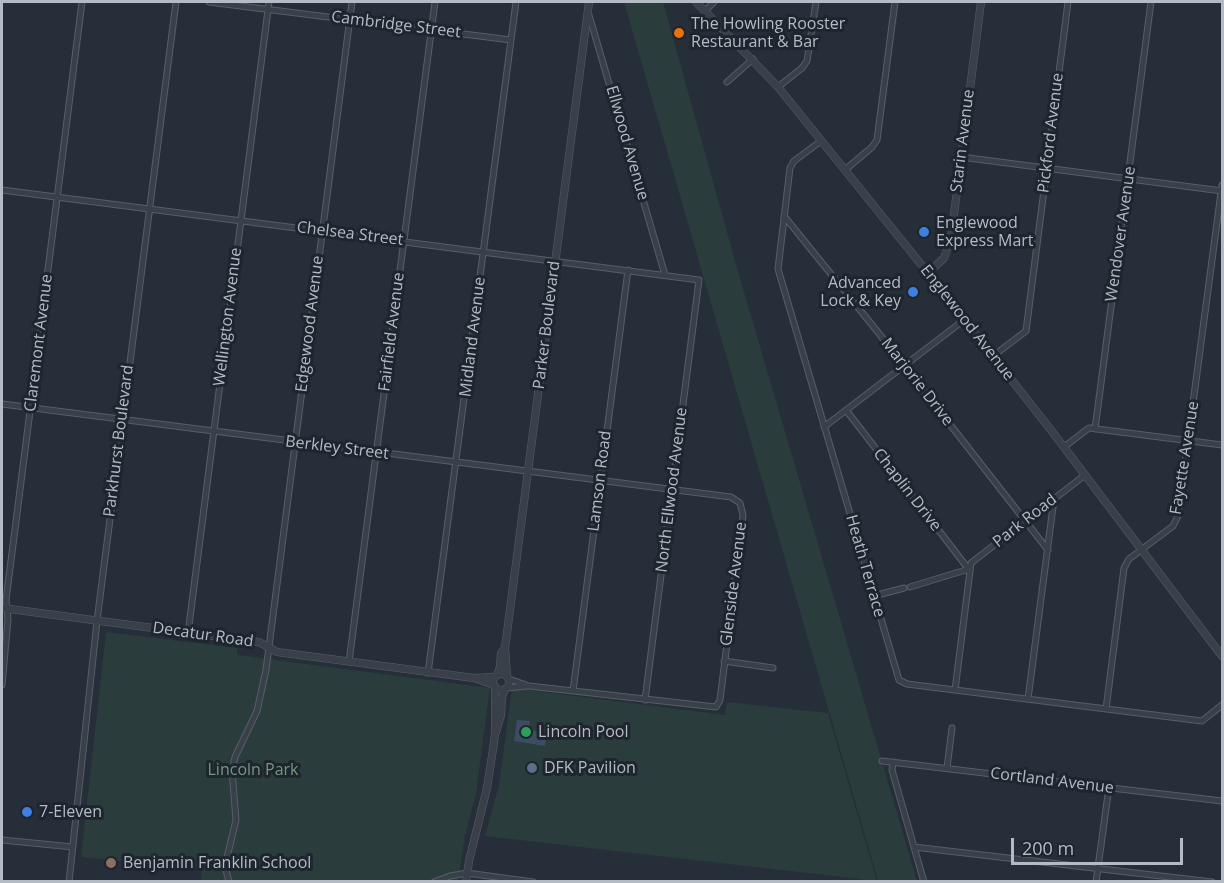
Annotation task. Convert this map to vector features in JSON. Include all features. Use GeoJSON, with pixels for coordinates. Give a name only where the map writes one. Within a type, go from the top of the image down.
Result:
{"type":"FeatureCollection","features":[{"type":"Feature","properties":{"kind":"street","name":"Claremont Avenue"},"geometry":{"type":"LineString","coordinates":[[2,685],[8,618],[4,608],[82,2]]}},
{"type":"Feature","properties":{"kind":"street","name":"Parkhurst Boulevard"},"geometry":{"type":"LineString","coordinates":[[69,882],[97,621],[176,2]]}},
{"type":"Feature","properties":{"kind":"street","name":"Cambridge Street"},"geometry":{"type":"LineString","coordinates":[[209,2],[511,40]]}},
{"type":"Feature","properties":{"kind":"street","name":"Wellington Avenue"},"geometry":{"type":"LineString","coordinates":[[188,633],[269,2]]}},
{"type":"Feature","properties":{"kind":"street","name":"Edgewood Avenue"},"geometry":{"type":"LineString","coordinates":[[229,882],[226,862],[236,820],[232,771],[260,702],[352,2]]}},
{"type":"Feature","properties":{"kind":"street","name":"Fairfield Avenue"},"geometry":{"type":"LineString","coordinates":[[349,662],[435,2]]}},
{"type":"Feature","properties":{"kind":"street","name":"Midland Avenue"},"geometry":{"type":"LineString","coordinates":[[428,673],[516,2]]}},
{"type":"Feature","properties":{"kind":"street","name":"Parker Boulevard"},"geometry":{"type":"LineString","coordinates":[[467,878],[487,788],[495,734],[501,715],[501,697],[508,678],[505,648],[589,2]]}},
{"type":"Feature","properties":{"kind":"street","name":"Englewood Avenue"},"geometry":{"type":"LineString","coordinates":[[696,2],[753,58],[778,87],[928,273],[1222,653]]}},
{"type":"Feature","properties":{"kind":"street"},"geometry":{"type":"LineString","coordinates":[[705,10],[714,2]]}},
{"type":"Feature","properties":{"kind":"street"},"geometry":{"type":"LineString","coordinates":[[778,87],[802,68],[807,61],[816,2]]}},
{"type":"Feature","properties":{"kind":"street"},"geometry":{"type":"LineString","coordinates":[[845,170],[877,140],[895,2]]}},
{"type":"Feature","properties":{"kind":"street","name":"Starin Avenue"},"geometry":{"type":"LineString","coordinates":[[928,273],[944,258],[948,249],[981,2]]}},
{"type":"Feature","properties":{"kind":"street","name":"Pickford Avenue"},"geometry":{"type":"LineString","coordinates":[[993,356],[1026,331],[1068,2]]}},
{"type":"Feature","properties":{"kind":"street","name":"Wendover Avenue"},"geometry":{"type":"LineString","coordinates":[[1095,429],[1151,2]]}},
{"type":"Feature","properties":{"kind":"street","name":"Ellwood Avenue"},"geometry":{"type":"LineString","coordinates":[[588,11],[665,275]]}},
{"type":"Feature","properties":{"kind":"street"},"geometry":{"type":"LineString","coordinates":[[727,82],[753,58]]}},
{"type":"Feature","properties":{"kind":"street","name":"Heath Terrace"},"geometry":{"type":"LineString","coordinates":[[821,141],[792,164],[789,172],[778,269],[899,681],[907,684],[1202,721],[1222,705]]}},
{"type":"Feature","properties":{"kind":"street"},"geometry":{"type":"LineString","coordinates":[[961,157],[1222,191]]}},
{"type":"Feature","properties":{"kind":"street","name":"Fayette Avenue"},"geometry":{"type":"LineString","coordinates":[[1106,709],[1124,568],[1129,559],[1176,522],[1222,185]]}},
{"type":"Feature","properties":{"kind":"street","name":"Chelsea Street"},"geometry":{"type":"LineString","coordinates":[[2,190],[699,280]]}},
{"type":"Feature","properties":{"kind":"street","name":"Marjorie Drive"},"geometry":{"type":"LineString","coordinates":[[783,216],[1048,550]]}},
{"type":"Feature","properties":{"kind":"street","name":"Lamson Road"},"geometry":{"type":"LineString","coordinates":[[573,691],[628,270]]}},
{"type":"Feature","properties":{"kind":"street","name":"North Ellwood Avenue"},"geometry":{"type":"LineString","coordinates":[[645,700],[699,280]]}},
{"type":"Feature","properties":{"kind":"street"},"geometry":{"type":"LineString","coordinates":[[824,427],[964,320]]}},
{"type":"Feature","properties":{"kind":"street","name":"Berkley Street"},"geometry":{"type":"LineString","coordinates":[[2,404],[672,490]]}},
{"type":"Feature","properties":{"kind":"street","name":"Chaplin Drive"},"geometry":{"type":"LineString","coordinates":[[846,410],[969,570]]}},
{"type":"Feature","properties":{"kind":"street"},"geometry":{"type":"LineString","coordinates":[[1064,447],[1089,428],[1222,445]]}},
{"type":"Feature","properties":{"kind":"street","name":"Park Road"},"geometry":{"type":"LineString","coordinates":[[969,570],[971,563],[1085,475]]}},
{"type":"Feature","properties":{"kind":"street","name":"Glenside Avenue"},"geometry":{"type":"LineString","coordinates":[[645,700],[713,708],[720,700],[743,511],[740,503],[731,497],[672,490]]}},
{"type":"Feature","properties":{"kind":"street"},"geometry":{"type":"LineString","coordinates":[[1028,699],[1054,499]]}},
{"type":"Feature","properties":{"kind":"street"},"geometry":{"type":"LineString","coordinates":[[874,596],[969,570],[955,690]]}},
{"type":"Feature","properties":{"kind":"street","name":"Decatur Road"},"geometry":{"type":"LineString","coordinates":[[4,608],[259,642],[277,652],[428,673],[474,678],[496,676]]}},
{"type":"Feature","properties":{"kind":"street","name":"Parker Boulevard"},"geometry":{"type":"LineString","coordinates":[[495,734],[494,686],[496,676],[500,671],[501,653],[505,648]]}},
{"type":"Feature","properties":{"kind":"street"},"geometry":{"type":"LineString","coordinates":[[724,661],[773,668]]}},
{"type":"Feature","properties":{"kind":"street"},"geometry":{"type":"LineString","coordinates":[[496,676],[504,675],[529,686]]}},
{"type":"Feature","properties":{"kind":"street","name":"Decatur Road"},"geometry":{"type":"LineString","coordinates":[[474,678],[494,686]]}},
{"type":"Feature","properties":{"kind":"street"},"geometry":{"type":"LineString","coordinates":[[494,686],[498,690],[529,686],[645,700]]}},
{"type":"Feature","properties":{"kind":"street"},"geometry":{"type":"LineString","coordinates":[[947,768],[952,728]]}},
{"type":"Feature","properties":{"kind":"street","name":"Cortland Avenue"},"geometry":{"type":"LineString","coordinates":[[882,761],[1222,801]]}},
{"type":"Feature","properties":{"kind":"street"},"geometry":{"type":"LineString","coordinates":[[893,762],[892,771],[924,882]]}},
{"type":"Feature","properties":{"kind":"street"},"geometry":{"type":"LineString","coordinates":[[1096,882],[1109,787]]}},
{"type":"Feature","properties":{"kind":"street"},"geometry":{"type":"LineString","coordinates":[[2,840],[73,847]]}},
{"type":"Feature","properties":{"kind":"street"},"geometry":{"type":"LineString","coordinates":[[914,847],[1212,882]]}},
{"type":"Feature","properties":{"kind":"street"},"geometry":{"type":"LineString","coordinates":[[434,882],[450,876],[532,882]]}},
{"type":"Feature","properties":{"kind":"green space"},"geometry":{"type":"Polygon","coordinates":[[[624,2],[663,2],[739,275],[917,881],[878,881],[624,2]]]}},
{"type":"Feature","properties":{"kind":"green space","name":"Lincoln Park"},"geometry":{"type":"Polygon","coordinates":[[[106,632],[237,648],[237,655],[490,688],[476,793],[465,836],[458,881],[201,881],[202,869],[81,857],[106,632]]]}},
{"type":"Feature","properties":{"kind":"green space"},"geometry":{"type":"Polygon","coordinates":[[[512,688],[725,715],[727,702],[828,713],[877,881],[485,836],[499,785],[512,688]]]}},
{"type":"Feature","properties":{"kind":"water","name":"Lincoln Pool"},"geometry":{"type":"Polygon","coordinates":[[[517,720],[530,721],[529,730],[547,733],[545,746],[514,741],[517,720]]]}},
{"type":"Feature","properties":{"kind":"place","name":"The Howling Rooster Restaurant & Bar"},"geometry":{"type":"Point","coordinates":[679,33]}},
{"type":"Feature","properties":{"kind":"place","name":"Englewood Express Mart"},"geometry":{"type":"Point","coordinates":[924,232]}},
{"type":"Feature","properties":{"kind":"place","name":"Advanced Lock & Key"},"geometry":{"type":"Point","coordinates":[913,292]}},
{"type":"Feature","properties":{"kind":"place","name":"Lincoln Pool"},"geometry":{"type":"Point","coordinates":[526,732]}},
{"type":"Feature","properties":{"kind":"place","name":"DFK Pavilion"},"geometry":{"type":"Point","coordinates":[532,768]}},
{"type":"Feature","properties":{"kind":"place","name":"7-Eleven"},"geometry":{"type":"Point","coordinates":[27,812]}},
{"type":"Feature","properties":{"kind":"place","name":"Benjamin Franklin School"},"geometry":{"type":"Point","coordinates":[111,863]}}]}
